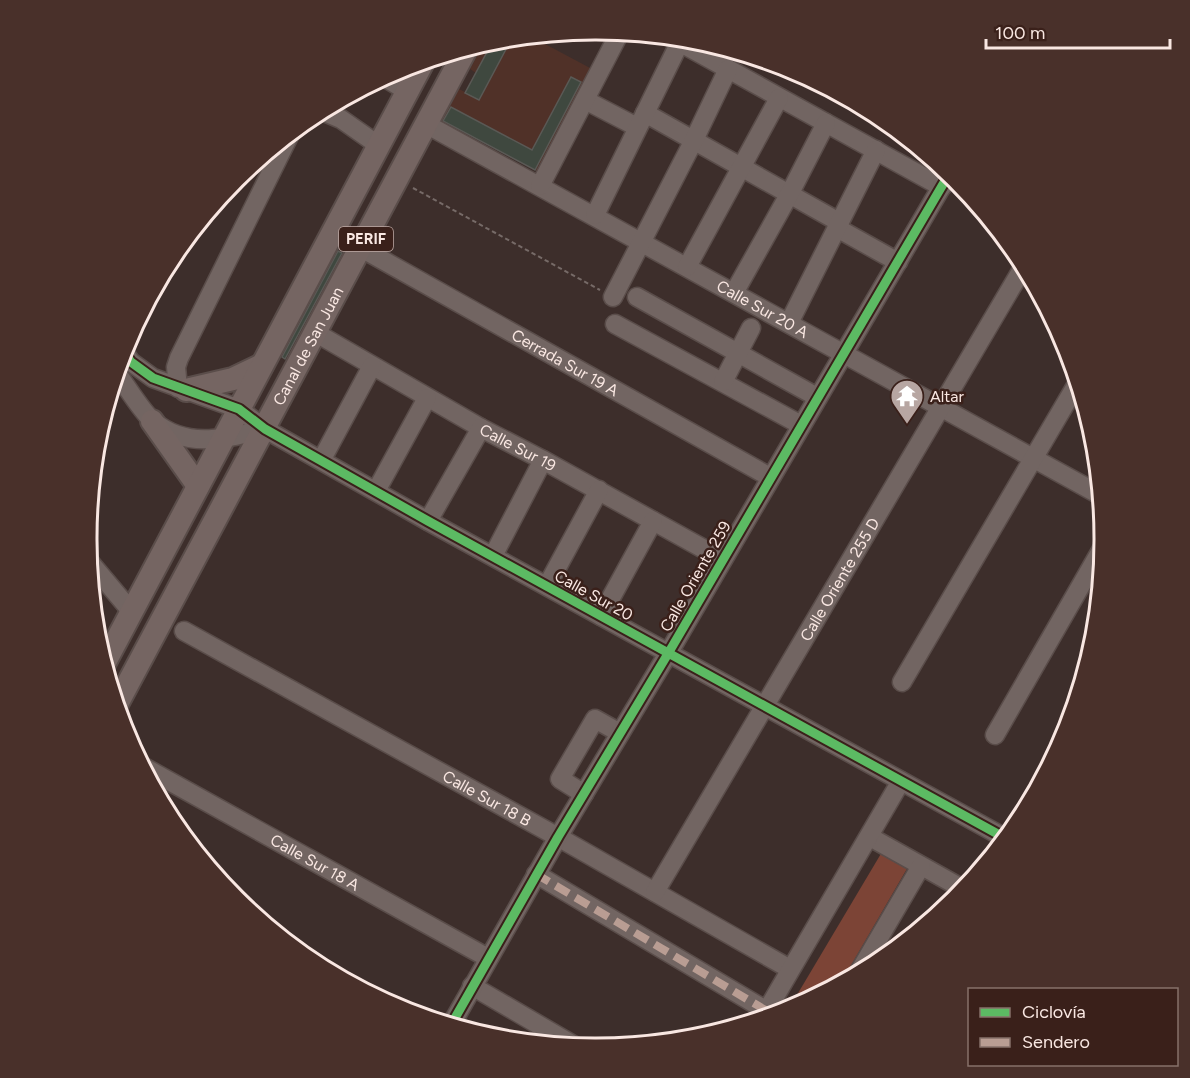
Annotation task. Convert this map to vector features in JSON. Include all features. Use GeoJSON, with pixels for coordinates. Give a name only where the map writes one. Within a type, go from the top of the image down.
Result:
{"type":"FeatureCollection","features":[{"type":"Feature","properties":{"kind":"main road","name":"Canal de San Juan"},"geometry":{"type":"LineString","coordinates":[[122,695],[461,59]]}},
{"type":"Feature","properties":{"kind":"main road","name":"Canal de San Juan"},"geometry":{"type":"LineString","coordinates":[[110,653],[417,73]]}},
{"type":"Feature","properties":{"kind":"main road"},"geometry":{"type":"LineString","coordinates":[[178,388],[225,381],[262,365]]}},
{"type":"Feature","properties":{"kind":"main road"},"geometry":{"type":"LineString","coordinates":[[152,421],[198,486]]}},
{"type":"Feature","properties":{"kind":"street"},"geometry":{"type":"LineString","coordinates":[[540,186],[616,41]]}},
{"type":"Feature","properties":{"kind":"street"},"geometry":{"type":"LineString","coordinates":[[595,215],[673,47]]}},
{"type":"Feature","properties":{"kind":"street"},"geometry":{"type":"LineString","coordinates":[[695,51],[876,150],[936,176]]}},
{"type":"Feature","properties":{"kind":"street"},"geometry":{"type":"LineString","coordinates":[[613,297],[728,69]]}},
{"type":"Feature","properties":{"kind":"street"},"geometry":{"type":"LineString","coordinates":[[393,83],[407,92]]}},
{"type":"Feature","properties":{"kind":"street"},"geometry":{"type":"LineString","coordinates":[[687,267],[779,98]]}},
{"type":"Feature","properties":{"kind":"street"},"geometry":{"type":"LineString","coordinates":[[585,100],[694,140],[790,193],[898,262]]}},
{"type":"Feature","properties":{"kind":"street"},"geometry":{"type":"LineString","coordinates":[[333,116],[378,145]]}},
{"type":"Feature","properties":{"kind":"street"},"geometry":{"type":"LineString","coordinates":[[734,293],[826,123]]}},
{"type":"Feature","properties":{"kind":"street","name":"Calle Sur 20 A"},"geometry":{"type":"LineString","coordinates":[[426,124],[643,241],[1090,490]]}},
{"type":"Feature","properties":{"kind":"street"},"geometry":{"type":"LineString","coordinates":[[789,323],[876,150]]}},
{"type":"Feature","properties":{"kind":"street"},"geometry":{"type":"LineString","coordinates":[[126,370],[140,377],[153,378],[166,374],[176,367],[281,153]]}},
{"type":"Feature","properties":{"kind":"street","name":"Calle Oriente 259"},"geometry":{"type":"LineString","coordinates":[[455,1017],[536,874],[669,652],[943,183]]}},
{"type":"Feature","properties":{"kind":"street","name":"Cerrada Sur 19 A"},"geometry":{"type":"LineString","coordinates":[[361,248],[770,477]]}},
{"type":"Feature","properties":{"kind":"street","name":"Calle Oriente 255 D"},"geometry":{"type":"LineString","coordinates":[[655,892],[1018,275]]}},
{"type":"Feature","properties":{"kind":"street"},"geometry":{"type":"LineString","coordinates":[[637,297],[816,398]]}},
{"type":"Feature","properties":{"kind":"street"},"geometry":{"type":"LineString","coordinates":[[615,324],[801,425]]}},
{"type":"Feature","properties":{"kind":"street"},"geometry":{"type":"LineString","coordinates":[[723,382],[752,328]]}},
{"type":"Feature","properties":{"kind":"street","name":"Calle Sur 19"},"geometry":{"type":"LineString","coordinates":[[316,333],[427,398],[722,559]]}},
{"type":"Feature","properties":{"kind":"street"},"geometry":{"type":"LineString","coordinates":[[130,360],[153,378]]}},
{"type":"Feature","properties":{"kind":"street"},"geometry":{"type":"LineString","coordinates":[[322,459],[372,366]]}},
{"type":"Feature","properties":{"kind":"street"},"geometry":{"type":"LineString","coordinates":[[152,421],[150,407],[154,396],[178,388],[176,367]]}},
{"type":"Feature","properties":{"kind":"street"},"geometry":{"type":"LineString","coordinates":[[125,374],[152,421],[173,433],[188,438],[222,440],[265,429]]}},
{"type":"Feature","properties":{"kind":"street","name":"Calle Sur 20"},"geometry":{"type":"LineString","coordinates":[[153,378],[239,409],[265,429],[322,459],[428,521],[996,833]]}},
{"type":"Feature","properties":{"kind":"street"},"geometry":{"type":"LineString","coordinates":[[902,682],[1072,393]]}},
{"type":"Feature","properties":{"kind":"street"},"geometry":{"type":"LineString","coordinates":[[376,490],[427,398]]}},
{"type":"Feature","properties":{"kind":"street"},"geometry":{"type":"LineString","coordinates":[[428,521],[481,428]]}},
{"type":"Feature","properties":{"kind":"street"},"geometry":{"type":"LineString","coordinates":[[493,556],[543,460]]}},
{"type":"Feature","properties":{"kind":"street"},"geometry":{"type":"LineString","coordinates":[[547,586],[599,490]]}},
{"type":"Feature","properties":{"kind":"street"},"geometry":{"type":"LineString","coordinates":[[601,616],[653,521]]}},
{"type":"Feature","properties":{"kind":"street"},"geometry":{"type":"LineString","coordinates":[[995,735],[1092,565]]}},
{"type":"Feature","properties":{"kind":"street"},"geometry":{"type":"LineString","coordinates":[[98,572],[131,611]]}},
{"type":"Feature","properties":{"kind":"street","name":"Calle Sur 18 B"},"geometry":{"type":"LineString","coordinates":[[184,631],[558,837],[790,969]]}},
{"type":"Feature","properties":{"kind":"street"},"geometry":{"type":"LineString","coordinates":[[584,794],[560,779],[583,739],[595,720],[620,733]]}},
{"type":"Feature","properties":{"kind":"street","name":"Calle Sur 18 A"},"geometry":{"type":"LineString","coordinates":[[155,773],[488,958]]}},
{"type":"Feature","properties":{"kind":"street"},"geometry":{"type":"LineString","coordinates":[[770,1006],[901,781]]}},
{"type":"Feature","properties":{"kind":"street"},"geometry":{"type":"LineString","coordinates":[[870,837],[954,884]]}},
{"type":"Feature","properties":{"kind":"street"},"geometry":{"type":"LineString","coordinates":[[869,955],[921,866]]}},
{"type":"Feature","properties":{"kind":"street"},"geometry":{"type":"LineString","coordinates":[[536,874],[758,1010]]}},
{"type":"Feature","properties":{"kind":"street"},"geometry":{"type":"LineString","coordinates":[[472,986],[557,1036]]}},
{"type":"Feature","properties":{"kind":"path"},"geometry":{"type":"LineString","coordinates":[[397,179],[613,297]]}},
{"type":"Feature","properties":{"kind":"shaded area"},"geometry":{"type":"Polygon","coordinates":[[[544,44],[592,69],[537,171],[442,121],[459,89],[465,92],[476,73],[470,69],[478,54],[544,44]]]}},
{"type":"Feature","properties":{"kind":"shaded area"},"geometry":{"type":"Polygon","coordinates":[[[882,852],[908,867],[850,967],[797,995],[882,852]]]}},
{"type":"Feature","properties":{"kind":"building"},"geometry":{"type":"Polygon","coordinates":[[[506,49],[479,100],[465,93],[487,52],[506,49]]]}},
{"type":"Feature","properties":{"kind":"building"},"geometry":{"type":"Polygon","coordinates":[[[571,77],[581,82],[535,170],[443,121],[451,107],[532,150],[571,77]]]}},
{"type":"Feature","properties":{"kind":"building"},"geometry":{"type":"Polygon","coordinates":[[[338,251],[342,253],[285,359],[282,357],[338,251]]]}},
{"type":"Feature","properties":{"kind":"marked path"},"geometry":{"type":"LineString","coordinates":[[536,874],[763,1008]]}},
{"type":"Feature","properties":{"kind":"cycle path"},"geometry":{"type":"LineString","coordinates":[[455,1018],[558,837],[943,183]]}},
{"type":"Feature","properties":{"kind":"cycle path"},"geometry":{"type":"LineString","coordinates":[[130,360],[153,378],[239,409],[265,429],[428,521],[996,833]]}},
{"type":"Feature","properties":{"kind":"place","name":"Altar"},"geometry":{"type":"Point","coordinates":[907,425]}}]}
